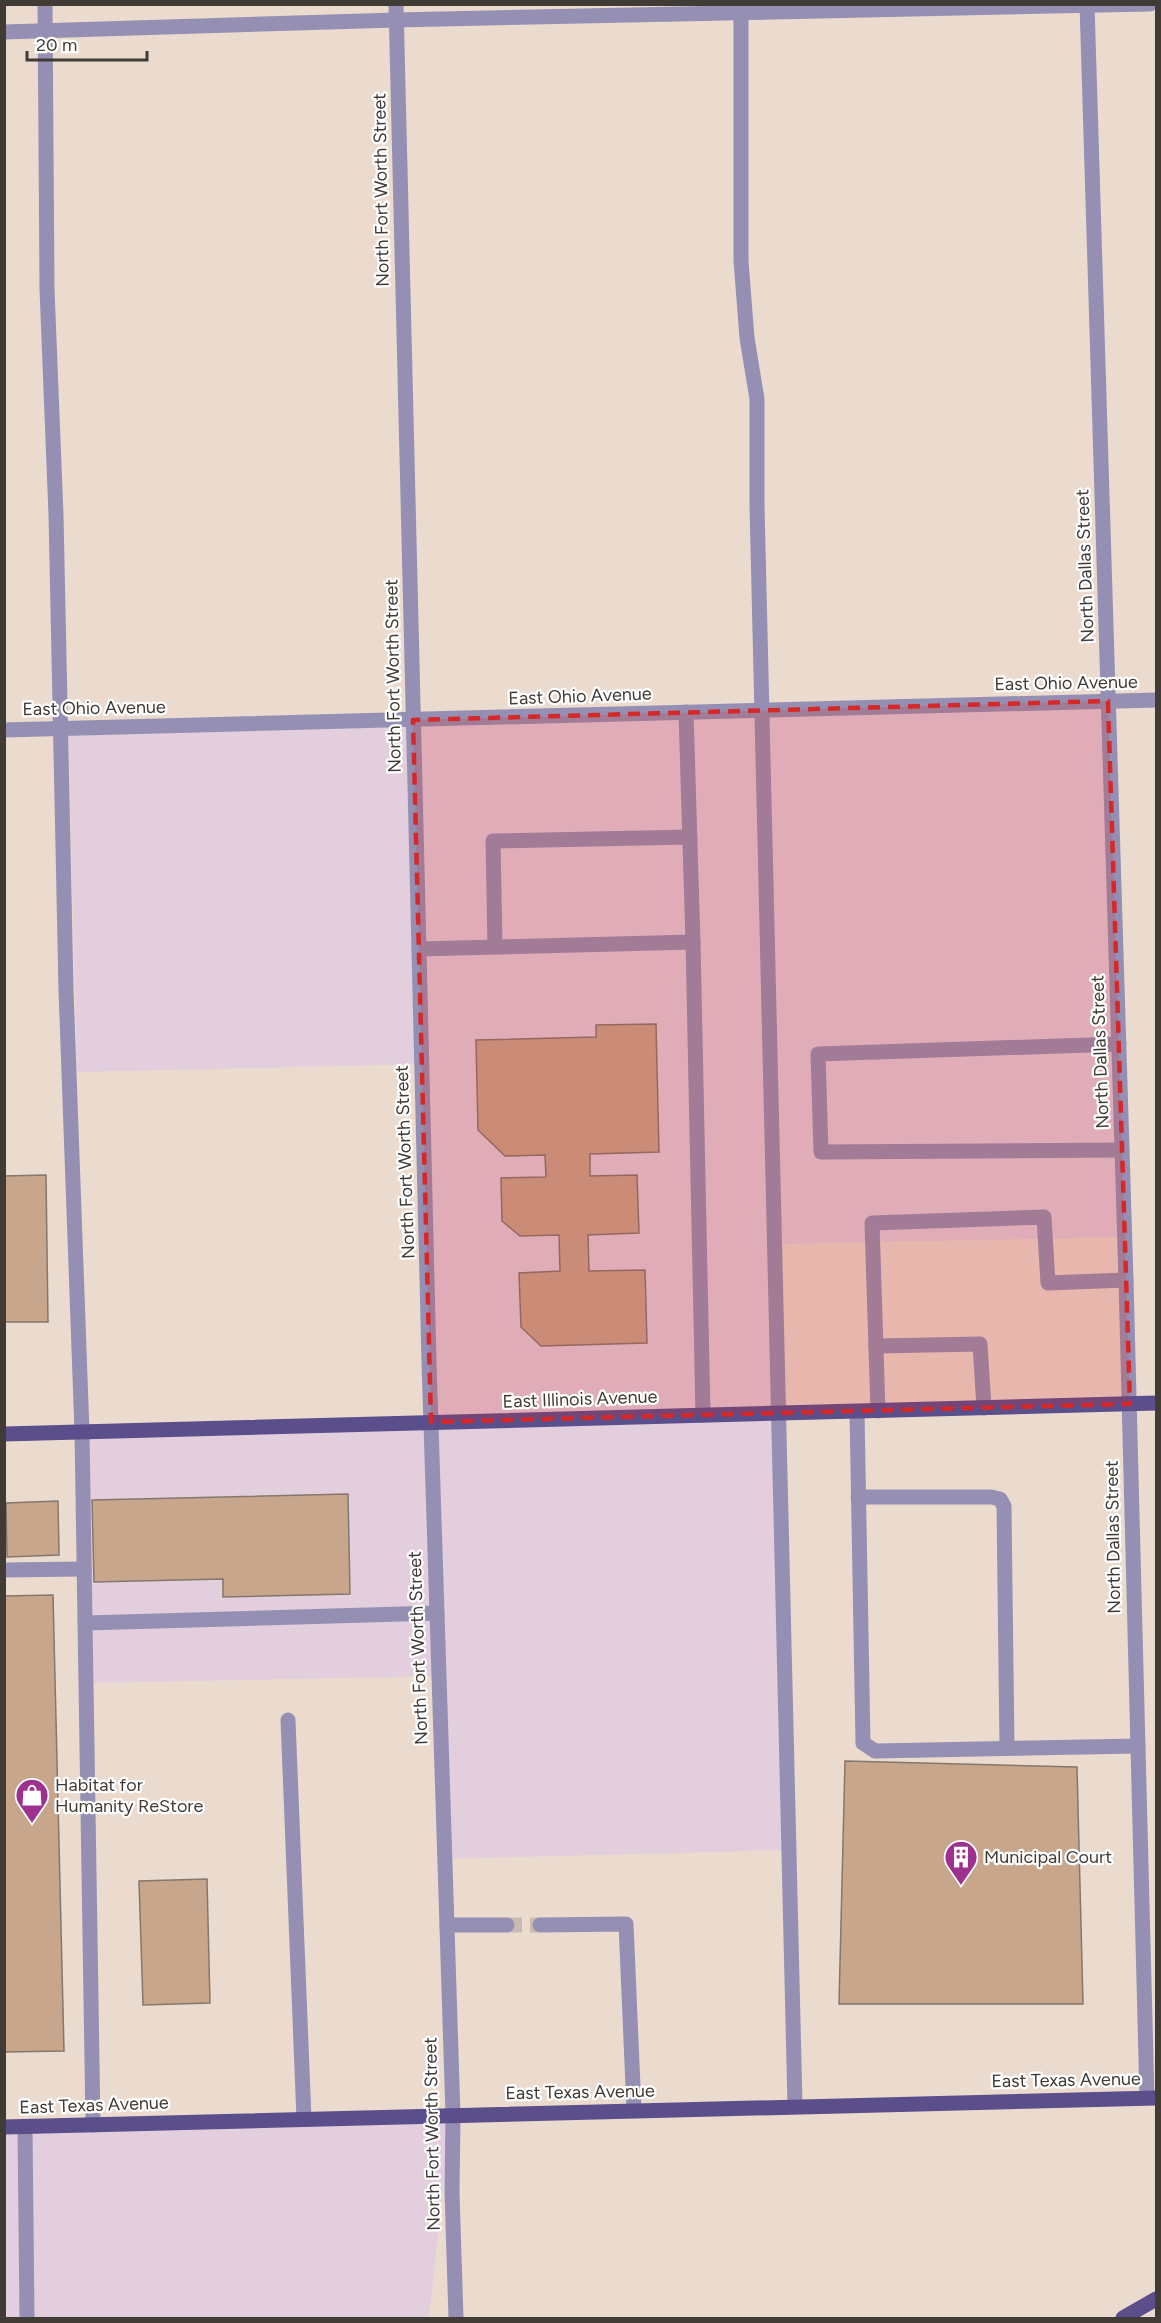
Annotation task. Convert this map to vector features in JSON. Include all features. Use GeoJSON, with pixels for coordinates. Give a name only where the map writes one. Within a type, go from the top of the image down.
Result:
{"type":"FeatureCollection","features":[{"type":"Feature","properties":{"kind":"main road","name":"East Illinois Avenue"},"geometry":{"type":"LineString","coordinates":[[4,1434],[1156,1403]]}},
{"type":"Feature","properties":{"kind":"main road","name":"East Texas Avenue"},"geometry":{"type":"LineString","coordinates":[[4,2127],[1152,2098]]}},
{"type":"Feature","properties":{"kind":"main road"},"geometry":{"type":"LineString","coordinates":[[1124,2319],[1156,2299]]}},
{"type":"Feature","properties":{"kind":"street"},"geometry":{"type":"LineString","coordinates":[[45,4],[47,289],[56,515],[66,990],[81,1432],[93,2124]]}},
{"type":"Feature","properties":{"kind":"street","name":"North Fort Worth Street"},"geometry":{"type":"LineString","coordinates":[[396,4],[418,949],[453,2115],[452,2193],[456,2319]]}},
{"type":"Feature","properties":{"kind":"street"},"geometry":{"type":"LineString","coordinates":[[4,32],[396,20],[1150,4]]}},
{"type":"Feature","properties":{"kind":"street","name":"North Dallas Street"},"geometry":{"type":"LineString","coordinates":[[1087,5],[1130,1404],[1138,1746],[1152,2098]]}},
{"type":"Feature","properties":{"kind":"street"},"geometry":{"type":"LineString","coordinates":[[741,14],[741,261],[746,328],[757,399],[795,2106]]}},
{"type":"Feature","properties":{"kind":"street","name":"East Ohio Avenue"},"geometry":{"type":"LineString","coordinates":[[4,730],[1156,700]]}},
{"type":"Feature","properties":{"kind":"street"},"geometry":{"type":"LineString","coordinates":[[686,712],[703,1415]]}},
{"type":"Feature","properties":{"kind":"street"},"geometry":{"type":"LineString","coordinates":[[495,946],[493,841],[690,837]]}},
{"type":"Feature","properties":{"kind":"street"},"geometry":{"type":"LineString","coordinates":[[418,949],[693,942]]}},
{"type":"Feature","properties":{"kind":"street"},"geometry":{"type":"LineString","coordinates":[[1119,1044],[818,1054],[818,1065],[821,1152],[1122,1150]]}},
{"type":"Feature","properties":{"kind":"street"},"geometry":{"type":"LineString","coordinates":[[878,1411],[872,1223],[1044,1217],[1048,1283],[1126,1280]]}},
{"type":"Feature","properties":{"kind":"street"},"geometry":{"type":"LineString","coordinates":[[876,1346],[980,1344],[984,1408]]}},
{"type":"Feature","properties":{"kind":"street"},"geometry":{"type":"LineString","coordinates":[[857,1412],[863,1743],[874,1751],[1138,1746]]}},
{"type":"Feature","properties":{"kind":"street"},"geometry":{"type":"LineString","coordinates":[[858,1497],[1000,1498],[1004,1506],[1007,1748]]}},
{"type":"Feature","properties":{"kind":"street"},"geometry":{"type":"LineString","coordinates":[[4,1570],[84,1569]]}},
{"type":"Feature","properties":{"kind":"street"},"geometry":{"type":"LineString","coordinates":[[85,1623],[437,1613]]}},
{"type":"Feature","properties":{"kind":"street"},"geometry":{"type":"LineString","coordinates":[[288,1720],[304,2119]]}},
{"type":"Feature","properties":{"kind":"street"},"geometry":{"type":"LineString","coordinates":[[540,1925],[626,1924],[634,2110]]}},
{"type":"Feature","properties":{"kind":"street"},"geometry":{"type":"LineString","coordinates":[[447,1925],[507,1925]]}},
{"type":"Feature","properties":{"kind":"street"},"geometry":{"type":"LineString","coordinates":[[25,2127],[27,2319]]}},
{"type":"Feature","properties":{"kind":"highlighted area"},"geometry":{"type":"Polygon","coordinates":[[[1108,701],[1130,1404],[431,1422],[413,720],[1108,701]]]}},
{"type":"Feature","properties":{"kind":"shaded area"},"geometry":{"type":"Polygon","coordinates":[[[1114,697],[1128,1237],[779,1244],[794,1850],[444,1859],[440,1676],[92,1683],[85,1428],[434,1418],[425,1064],[77,1072],[68,723],[1114,697]]]}},
{"type":"Feature","properties":{"kind":"shaded area"},"geometry":{"type":"Polygon","coordinates":[[[451,2116],[429,2318],[5,2318],[4,2126],[451,2116]]]}},
{"type":"Feature","properties":{"kind":"building"},"geometry":{"type":"Polygon","coordinates":[[[656,1024],[659,1152],[590,1154],[590,1176],[637,1175],[639,1233],[588,1235],[589,1271],[645,1270],[647,1343],[541,1346],[521,1327],[519,1273],[560,1271],[559,1235],[520,1236],[502,1221],[501,1178],[546,1177],[545,1155],[505,1156],[478,1130],[476,1040],[596,1037],[596,1025],[656,1024]]]}},
{"type":"Feature","properties":{"kind":"building"},"geometry":{"type":"Polygon","coordinates":[[[46,1175],[48,1322],[4,1322],[4,1176],[46,1175]]]}},
{"type":"Feature","properties":{"kind":"building"},"geometry":{"type":"Polygon","coordinates":[[[348,1494],[350,1594],[223,1597],[223,1579],[94,1582],[92,1500],[348,1494]]]}},
{"type":"Feature","properties":{"kind":"building"},"geometry":{"type":"Polygon","coordinates":[[[58,1501],[59,1555],[7,1557],[6,1503],[58,1501]]]}},
{"type":"Feature","properties":{"kind":"building","name":"Habitat for Humanity ReStore"},"geometry":{"type":"Polygon","coordinates":[[[53,1595],[64,2051],[4,2052],[4,1596],[53,1595]]]}},
{"type":"Feature","properties":{"kind":"building","name":"Municipal Court"},"geometry":{"type":"Polygon","coordinates":[[[845,1761],[1077,1767],[1083,2004],[839,2004],[845,1761]]]}},
{"type":"Feature","properties":{"kind":"building"},"geometry":{"type":"Polygon","coordinates":[[[207,1879],[210,2003],[143,2005],[139,1881],[207,1879]]]}},
{"type":"Feature","properties":{"kind":"tunnel"},"geometry":{"type":"LineString","coordinates":[[507,1925],[540,1925]]}},
{"type":"Feature","properties":{"kind":"place","name":"Habitat for Humanity ReStore"},"geometry":{"type":"Point","coordinates":[32,1824]}},
{"type":"Feature","properties":{"kind":"place","name":"Municipal Court"},"geometry":{"type":"Point","coordinates":[961,1886]}}]}
